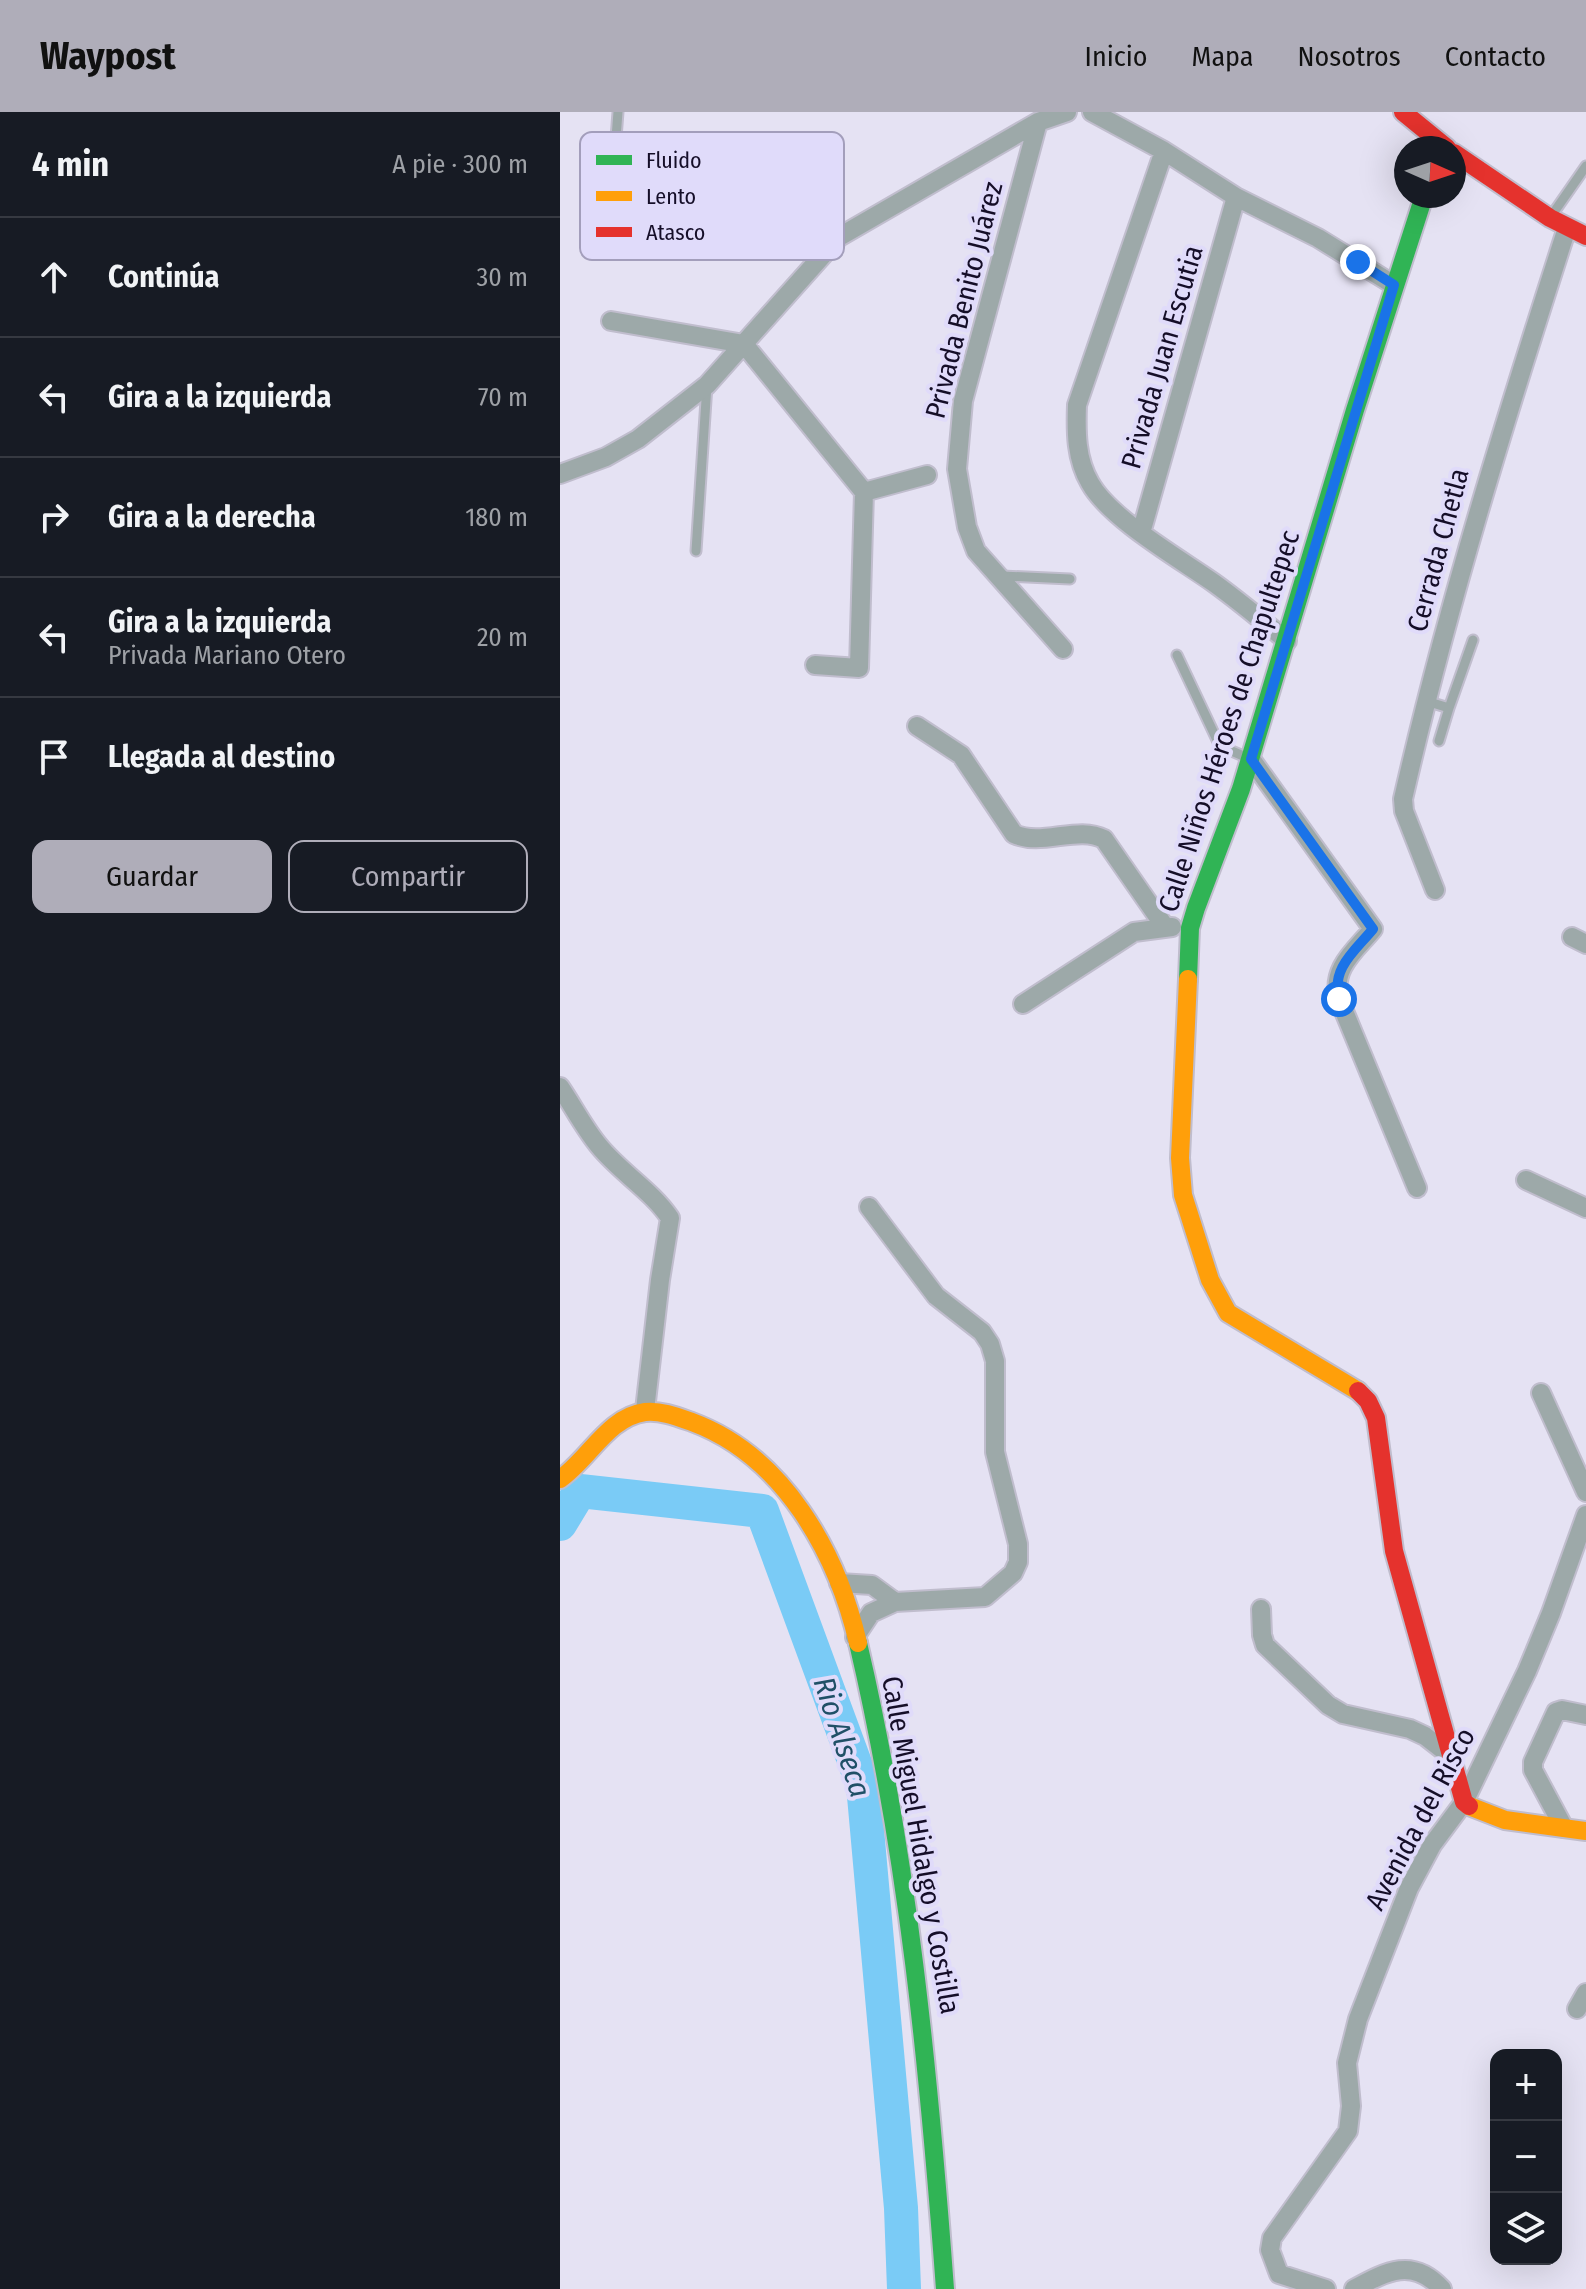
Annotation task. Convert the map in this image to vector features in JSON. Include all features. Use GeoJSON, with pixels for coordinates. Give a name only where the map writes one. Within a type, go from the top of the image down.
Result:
{"type":"FeatureCollection","features":[{"type":"Feature","properties":{"kind":"street"},"geometry":{"type":"LineString","coordinates":[[844,234],[1038,122],[1067,112]]}},
{"type":"Feature","properties":{"kind":"street"},"geometry":{"type":"LineString","coordinates":[[1092,112],[1164,151],[1236,197],[1318,238],[1394,285]]}},
{"type":"Feature","properties":{"kind":"street"},"geometry":{"type":"LineString","coordinates":[[1403,112],[1432,136]]}},
{"type":"Feature","properties":{"kind":"street","name":"Privada Benito Juárez"},"geometry":{"type":"LineString","coordinates":[[1038,122],[963,401],[957,469],[967,527],[976,551],[1063,649]]}},
{"type":"Feature","properties":{"kind":"street"},"geometry":{"type":"LineString","coordinates":[[1164,151],[1077,405],[1076,430],[1081,464],[1091,485],[1141,533],[1218,586],[1287,641]]}},
{"type":"Feature","properties":{"kind":"street"},"geometry":{"type":"LineString","coordinates":[[1466,161],[1550,218],[1586,236]]}},
{"type":"Feature","properties":{"kind":"street","name":"Privada Juan Escutia"},"geometry":{"type":"LineString","coordinates":[[1141,533],[1236,197]]}},
{"type":"Feature","properties":{"kind":"street","name":"Calle Niños Héroes de Chapultepec"},"geometry":{"type":"LineString","coordinates":[[1420,208],[1251,759],[1197,900],[1190,928],[1180,1158],[1183,1195],[1194,1232],[1210,1280],[1228,1313],[1356,1389],[1368,1401],[1376,1418],[1394,1551],[1464,1802]]}},
{"type":"Feature","properties":{"kind":"street","name":"Cerrada Chetla"},"geometry":{"type":"LineString","coordinates":[[1435,890],[1404,811],[1403,799],[1426,701],[1495,449],[1567,228]]}},
{"type":"Feature","properties":{"kind":"street"},"geometry":{"type":"LineString","coordinates":[[560,474],[606,457],[638,439],[707,385],[819,260]]}},
{"type":"Feature","properties":{"kind":"street"},"geometry":{"type":"LineString","coordinates":[[611,321],[744,344],[864,492],[859,668],[815,665]]}},
{"type":"Feature","properties":{"kind":"street"},"geometry":{"type":"LineString","coordinates":[[864,492],[927,475]]}},
{"type":"Feature","properties":{"kind":"street"},"geometry":{"type":"LineString","coordinates":[[917,726],[961,755],[1014,834],[1028,839],[1088,835],[1104,839],[1165,927]]}},
{"type":"Feature","properties":{"kind":"street"},"geometry":{"type":"LineString","coordinates":[[1251,759],[1373,929],[1341,969],[1335,983],[1417,1188]]}},
{"type":"Feature","properties":{"kind":"street"},"geometry":{"type":"LineString","coordinates":[[1023,1004],[1134,932],[1165,927],[1190,928]]}},
{"type":"Feature","properties":{"kind":"street"},"geometry":{"type":"LineString","coordinates":[[560,1087],[597,1145],[631,1180],[657,1199],[670,1218],[645,1410],[612,1425],[560,1479]]}},
{"type":"Feature","properties":{"kind":"street"},"geometry":{"type":"LineString","coordinates":[[1526,1180],[1586,1208]]}},
{"type":"Feature","properties":{"kind":"street"},"geometry":{"type":"LineString","coordinates":[[855,1637],[871,1613],[895,1602],[985,1597],[1013,1573],[1018,1562],[1018,1544],[995,1452],[995,1361],[990,1344],[982,1332],[936,1296],[869,1207]]}},
{"type":"Feature","properties":{"kind":"street"},"geometry":{"type":"LineString","coordinates":[[1541,1393],[1586,1492]]}},
{"type":"Feature","properties":{"kind":"street","name":"Calle Miguel Hidalgo y Costilla"},"geometry":{"type":"LineString","coordinates":[[645,1410],[703,1424],[741,1446],[793,1498],[810,1524],[839,1583],[855,1637],[887,1776],[926,2046],[945,2289]]}},
{"type":"Feature","properties":{"kind":"street","name":"Avenida del Risco"},"geometry":{"type":"LineString","coordinates":[[1326,2289],[1279,2274],[1270,2250],[1272,2238],[1348,2131],[1351,2106],[1347,2063],[1358,2019],[1409,1888],[1432,1845],[1464,1802],[1527,1671],[1581,1545],[1586,1515]]}},
{"type":"Feature","properties":{"kind":"street"},"geometry":{"type":"LineString","coordinates":[[839,1583],[872,1585],[895,1602]]}},
{"type":"Feature","properties":{"kind":"street"},"geometry":{"type":"LineString","coordinates":[[1261,1609],[1265,1645],[1328,1705],[1343,1714],[1410,1729],[1425,1736],[1452,1757]]}},
{"type":"Feature","properties":{"kind":"street"},"geometry":{"type":"LineString","coordinates":[[1564,1828],[1533,1770],[1533,1762],[1556,1712],[1562,1710],[1586,1715]]}},
{"type":"Feature","properties":{"kind":"street"},"geometry":{"type":"LineString","coordinates":[[1464,1802],[1471,1809],[1491,1818],[1586,1831]]}},
{"type":"Feature","properties":{"kind":"street"},"geometry":{"type":"LineString","coordinates":[[1354,2289],[1386,2272],[1404,2270],[1419,2271],[1442,2289]]}},
{"type":"Feature","properties":{"kind":"lane"},"geometry":{"type":"LineString","coordinates":[[616,132],[618,112]]}},
{"type":"Feature","properties":{"kind":"lane"},"geometry":{"type":"LineString","coordinates":[[1550,218],[1586,166]]}},
{"type":"Feature","properties":{"kind":"lane"},"geometry":{"type":"LineString","coordinates":[[696,551],[707,385]]}},
{"type":"Feature","properties":{"kind":"lane"},"geometry":{"type":"LineString","coordinates":[[998,576],[1070,579]]}},
{"type":"Feature","properties":{"kind":"lane"},"geometry":{"type":"LineString","coordinates":[[1439,741],[1473,640]]}},
{"type":"Feature","properties":{"kind":"lane"},"geometry":{"type":"LineString","coordinates":[[1177,655],[1218,742],[1251,759]]}},
{"type":"Feature","properties":{"kind":"lane"},"geometry":{"type":"LineString","coordinates":[[1426,701],[1449,708]]}},
{"type":"Feature","properties":{"kind":"waterway","name":"Rio Alseca"},"geometry":{"type":"LineString","coordinates":[[560,1524],[580,1491],[762,1511],[863,1785],[901,2208],[904,2289]]}},
{"type":"Feature","properties":{"kind":"traffic: fast"},"geometry":{"type":"LineString","coordinates":[[1188,979],[1190,928],[1196,908],[1241,789],[1355,410],[1420,208]]}},
{"type":"Feature","properties":{"kind":"traffic: fast"},"geometry":{"type":"LineString","coordinates":[[858,1643],[890,1803],[914,1964],[932,2126],[945,2289]]}},
{"type":"Feature","properties":{"kind":"traffic: slow"},"geometry":{"type":"LineString","coordinates":[[1188,979],[1180,1158],[1183,1195],[1210,1280],[1228,1313],[1358,1391]]}},
{"type":"Feature","properties":{"kind":"traffic: slow"},"geometry":{"type":"LineString","coordinates":[[560,1479],[609,1430],[632,1415],[657,1412],[675,1416],[725,1438],[754,1458],[802,1512],[821,1542],[836,1575],[858,1643]]}},
{"type":"Feature","properties":{"kind":"traffic: slow"},"geometry":{"type":"LineString","coordinates":[[1469,1806],[1505,1820],[1586,1831]]}},
{"type":"Feature","properties":{"kind":"traffic: jam"},"geometry":{"type":"LineString","coordinates":[[1403,112],[1432,136]]}},
{"type":"Feature","properties":{"kind":"traffic: jam"},"geometry":{"type":"LineString","coordinates":[[1466,161],[1550,218],[1586,236]]}},
{"type":"Feature","properties":{"kind":"traffic: jam"},"geometry":{"type":"LineString","coordinates":[[1358,1391],[1368,1401],[1376,1418],[1394,1551],[1464,1802],[1469,1806]]}},
{"type":"Feature","properties":{"kind":"route"},"geometry":{"type":"LineString","coordinates":[[1339,999],[1335,983],[1341,969],[1373,929],[1251,759],[1394,285],[1358,262]]}}]}
